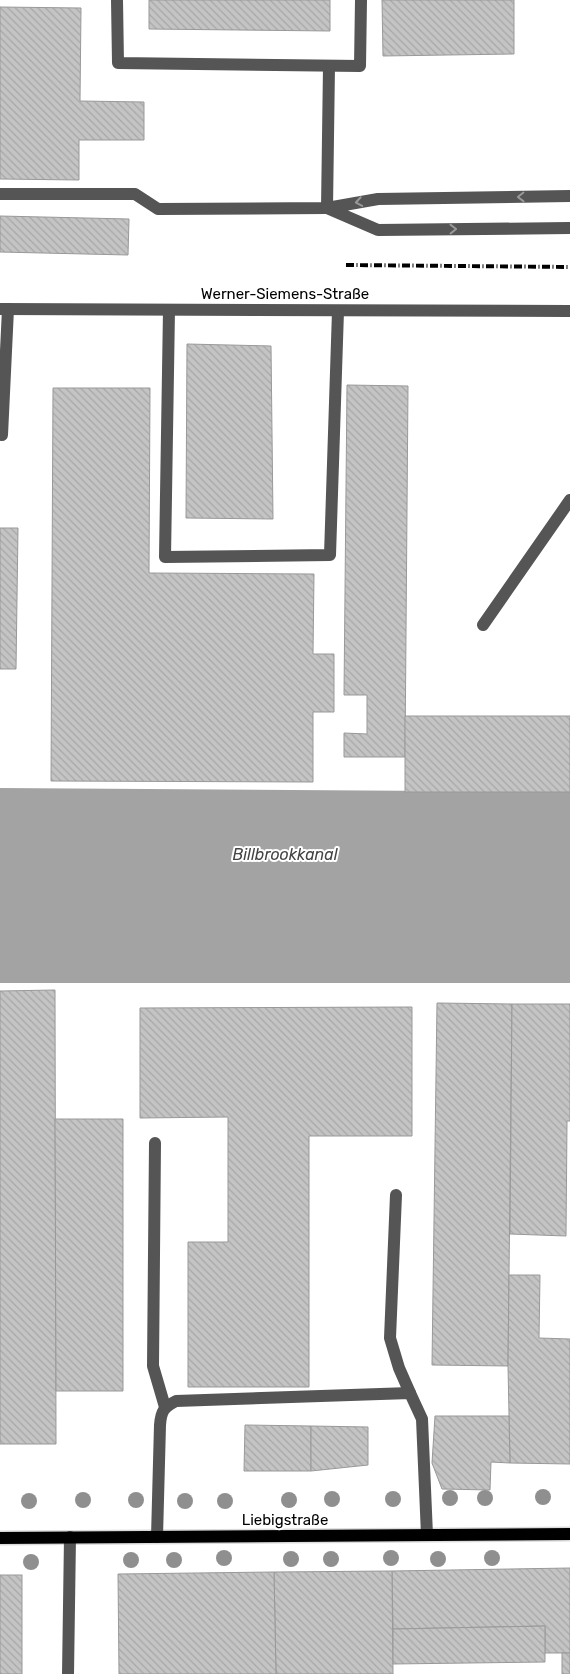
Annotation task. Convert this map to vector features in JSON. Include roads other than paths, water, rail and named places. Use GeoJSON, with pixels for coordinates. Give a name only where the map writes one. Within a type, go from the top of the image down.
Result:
{"type":"FeatureCollection","features":[{"type":"Feature","properties":{"kind":"main road","name":"Liebigstraße"},"geometry":{"type":"LineString","coordinates":[[0,1538],[570,1534]]}},
{"type":"Feature","properties":{"kind":"street"},"geometry":{"type":"LineString","coordinates":[[117,0],[118,63],[329,66],[360,66],[361,0]]}},
{"type":"Feature","properties":{"kind":"street"},"geometry":{"type":"LineString","coordinates":[[327,208],[329,66]]}},
{"type":"Feature","properties":{"kind":"street"},"geometry":{"type":"LineString","coordinates":[[0,194],[135,194],[158,209],[327,208],[378,199],[570,196]]}},
{"type":"Feature","properties":{"kind":"street"},"geometry":{"type":"LineString","coordinates":[[327,208],[378,230],[570,228]]}},
{"type":"Feature","properties":{"kind":"street"},"geometry":{"type":"LineString","coordinates":[[2,435],[4,309]]}},
{"type":"Feature","properties":{"kind":"street","name":"Werner-Siemens-Straße"},"geometry":{"type":"LineString","coordinates":[[4,309],[570,311]]}},
{"type":"Feature","properties":{"kind":"street"},"geometry":{"type":"LineString","coordinates":[[169,310],[165,557],[330,555],[338,310]]}},
{"type":"Feature","properties":{"kind":"street"},"geometry":{"type":"LineString","coordinates":[[483,626],[570,500]]}},
{"type":"Feature","properties":{"kind":"street"},"geometry":{"type":"LineString","coordinates":[[155,1143],[153,1366],[165,1407]]}},
{"type":"Feature","properties":{"kind":"street"},"geometry":{"type":"LineString","coordinates":[[396,1195],[390,1338],[399,1368],[422,1419],[427,1535]]}},
{"type":"Feature","properties":{"kind":"street"},"geometry":{"type":"LineString","coordinates":[[157,1537],[160,1416],[165,1407],[176,1401],[410,1392]]}},
{"type":"Feature","properties":{"kind":"street"},"geometry":{"type":"LineString","coordinates":[[68,1674],[70,1537]]}},
{"type":"Feature","properties":{"kind":"water","name":"Billbrookkanal"},"geometry":{"type":"Polygon","coordinates":[[[0,788],[570,792],[570,983],[0,983],[0,788]]]}},
{"type":"Feature","properties":{"kind":"railway"},"geometry":{"type":"LineString","coordinates":[[346,265],[570,267]]}}]}
